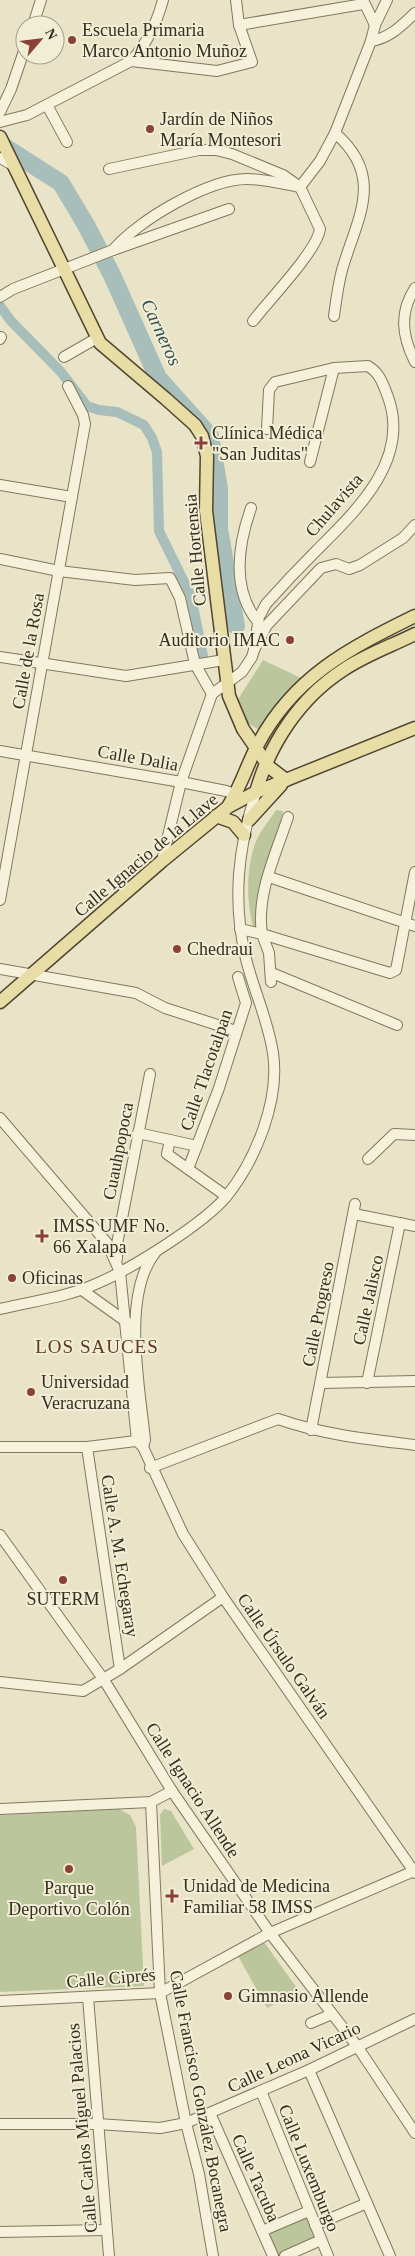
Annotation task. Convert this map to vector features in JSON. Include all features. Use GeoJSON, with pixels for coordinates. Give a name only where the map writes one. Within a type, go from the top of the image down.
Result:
{"type":"FeatureCollection","features":[{"type":"Feature","properties":{"kind":"main road","name":"Calle Hortensia"},"geometry":{"type":"LineString","coordinates":[[0,137],[6,159],[66,270],[97,338],[106,350],[195,425],[206,444],[206,510],[227,681],[236,715],[274,773],[286,780]]}},
{"type":"Feature","properties":{"kind":"main road"},"geometry":{"type":"LineString","coordinates":[[239,796],[256,747],[274,719],[305,683],[327,664],[358,644],[415,616]]}},
{"type":"Feature","properties":{"kind":"main road"},"geometry":{"type":"LineString","coordinates":[[256,792],[266,762],[290,722],[308,700],[332,678],[364,658],[413,639]]}},
{"type":"Feature","properties":{"kind":"main road"},"geometry":{"type":"LineString","coordinates":[[358,644],[364,658]]}},
{"type":"Feature","properties":{"kind":"main road","name":"Calle Ignacio de la Llave"},"geometry":{"type":"LineString","coordinates":[[0,1002],[34,975],[162,861],[239,796],[256,792],[415,728]]}},
{"type":"Feature","properties":{"kind":"main road"},"geometry":{"type":"LineString","coordinates":[[249,820],[286,780]]}},
{"type":"Feature","properties":{"kind":"main road"},"geometry":{"type":"LineString","coordinates":[[216,816],[233,822],[244,835]]}},
{"type":"Feature","properties":{"kind":"street"},"geometry":{"type":"LineString","coordinates":[[36,15],[41,0]]}},
{"type":"Feature","properties":{"kind":"street"},"geometry":{"type":"LineString","coordinates":[[0,122],[27,115],[131,61],[145,42],[159,16],[163,0]]}},
{"type":"Feature","properties":{"kind":"street"},"geometry":{"type":"LineString","coordinates":[[131,61],[217,71],[252,62],[239,25],[236,0]]}},
{"type":"Feature","properties":{"kind":"street"},"geometry":{"type":"LineString","coordinates":[[300,187],[320,161],[334,133],[371,41],[375,25],[387,0]]}},
{"type":"Feature","properties":{"kind":"street"},"geometry":{"type":"LineString","coordinates":[[239,25],[363,2],[375,25]]}},
{"type":"Feature","properties":{"kind":"street"},"geometry":{"type":"LineString","coordinates":[[371,41],[382,40],[415,13]]}},
{"type":"Feature","properties":{"kind":"street"},"geometry":{"type":"LineString","coordinates":[[0,112],[11,90],[19,65]]}},
{"type":"Feature","properties":{"kind":"street"},"geometry":{"type":"LineString","coordinates":[[47,105],[67,142]]}},
{"type":"Feature","properties":{"kind":"street"},"geometry":{"type":"LineString","coordinates":[[334,133],[346,143],[357,159],[364,175],[365,191],[357,226],[341,272],[334,316]]}},
{"type":"Feature","properties":{"kind":"street"},"geometry":{"type":"LineString","coordinates":[[109,169],[199,150],[216,150],[251,160],[283,175],[300,187],[320,229],[319,236],[253,321]]}},
{"type":"Feature","properties":{"kind":"street"},"geometry":{"type":"LineString","coordinates":[[109,252],[125,236],[169,207],[218,184],[246,178],[300,187]]}},
{"type":"Feature","properties":{"kind":"street"},"geometry":{"type":"LineString","coordinates":[[0,297],[14,288],[229,209]]}},
{"type":"Feature","properties":{"kind":"street"},"geometry":{"type":"LineString","coordinates":[[415,288],[403,313],[404,328],[415,362]]}},
{"type":"Feature","properties":{"kind":"street"},"geometry":{"type":"LineString","coordinates":[[64,357],[97,338]]}},
{"type":"Feature","properties":{"kind":"street","name":"Chulavista"},"geometry":{"type":"LineString","coordinates":[[254,650],[258,622],[266,604],[357,510],[382,472],[392,439],[393,422],[390,402],[380,377],[368,366],[334,368],[275,382],[271,385],[267,429]]}},
{"type":"Feature","properties":{"kind":"street"},"geometry":{"type":"LineString","coordinates":[[310,462],[334,368]]}},
{"type":"Feature","properties":{"kind":"street","name":"Calle de la Rosa"},"geometry":{"type":"LineString","coordinates":[[0,900],[85,424],[83,415],[68,386]]}},
{"type":"Feature","properties":{"kind":"street"},"geometry":{"type":"LineString","coordinates":[[0,486],[72,497]]}},
{"type":"Feature","properties":{"kind":"street"},"geometry":{"type":"LineString","coordinates":[[251,508],[244,527],[239,574],[243,597],[248,610],[258,622]]}},
{"type":"Feature","properties":{"kind":"street"},"geometry":{"type":"LineString","coordinates":[[162,861],[181,782],[212,694],[227,681],[236,677],[248,665],[254,650],[275,616],[321,568],[336,564],[354,568],[403,538],[415,526]]}},
{"type":"Feature","properties":{"kind":"street"},"geometry":{"type":"LineString","coordinates":[[0,559],[59,571],[135,580],[170,578],[180,598],[195,664],[212,694]]}},
{"type":"Feature","properties":{"kind":"street"},"geometry":{"type":"LineString","coordinates":[[0,657],[126,676],[224,660]]}},
{"type":"Feature","properties":{"kind":"street","name":"Calle Dalia"},"geometry":{"type":"LineString","coordinates":[[0,751],[181,782],[239,796]]}},
{"type":"Feature","properties":{"kind":"street"},"geometry":{"type":"LineString","coordinates":[[0,1309],[82,1290],[161,1247],[213,1209],[226,1196],[258,1141],[272,1099],[274,1077],[273,1054],[267,1026],[246,960],[240,929],[237,892],[240,854],[256,792]]}},
{"type":"Feature","properties":{"kind":"street"},"geometry":{"type":"LineString","coordinates":[[288,817],[260,913],[262,934],[269,953],[271,977],[398,1025]]}},
{"type":"Feature","properties":{"kind":"street"},"geometry":{"type":"LineString","coordinates":[[240,929],[262,934],[390,974],[396,970],[415,872]]}},
{"type":"Feature","properties":{"kind":"street"},"geometry":{"type":"LineString","coordinates":[[269,877],[415,926]]}},
{"type":"Feature","properties":{"kind":"street"},"geometry":{"type":"LineString","coordinates":[[0,969],[136,993],[165,1008],[236,1031]]}},
{"type":"Feature","properties":{"kind":"street","name":"Calle Tlacotalpan"},"geometry":{"type":"LineString","coordinates":[[188,1169],[219,1088],[246,1003],[238,977]]}},
{"type":"Feature","properties":{"kind":"street","name":"Cuauhpopoca"},"geometry":{"type":"LineString","coordinates":[[119,1269],[117,1244],[150,1074]]}},
{"type":"Feature","properties":{"kind":"street"},"geometry":{"type":"LineString","coordinates":[[0,1118],[107,1243],[119,1269]]}},
{"type":"Feature","properties":{"kind":"street","name":"Calle Tlacotalpan"},"geometry":{"type":"LineString","coordinates":[[138,1133],[197,1146]]}},
{"type":"Feature","properties":{"kind":"street"},"geometry":{"type":"LineString","coordinates":[[368,1160],[394,1134],[415,1135]]}},
{"type":"Feature","properties":{"kind":"street","name":"Calle Tlacotalpan"},"geometry":{"type":"LineString","coordinates":[[170,1140],[167,1154],[226,1196]]}},
{"type":"Feature","properties":{"kind":"street","name":"Calle Progreso"},"geometry":{"type":"LineString","coordinates":[[311,1430],[355,1209],[400,1224]]}},
{"type":"Feature","properties":{"kind":"street"},"geometry":{"type":"LineString","coordinates":[[400,1224],[415,1226]]}},
{"type":"Feature","properties":{"kind":"street","name":"Calle Jalisco"},"geometry":{"type":"LineString","coordinates":[[367,1384],[400,1224]]}},
{"type":"Feature","properties":{"kind":"street","name":"Calle Úrsulo Galván"},"geometry":{"type":"LineString","coordinates":[[142,1443],[135,1327],[140,1280],[146,1266],[161,1247]]}},
{"type":"Feature","properties":{"kind":"street","name":"Calle Úrsulo Galván"},"geometry":{"type":"LineString","coordinates":[[119,1269],[124,1321],[142,1443],[150,1468],[183,1534],[223,1597],[414,1872]]}},
{"type":"Feature","properties":{"kind":"street"},"geometry":{"type":"LineString","coordinates":[[82,1290],[135,1327]]}},
{"type":"Feature","properties":{"kind":"street"},"geometry":{"type":"LineString","coordinates":[[321,1383],[367,1384],[415,1381]]}},
{"type":"Feature","properties":{"kind":"street"},"geometry":{"type":"LineString","coordinates":[[150,1468],[278,1419],[311,1430],[415,1445]]}},
{"type":"Feature","properties":{"kind":"street"},"geometry":{"type":"LineString","coordinates":[[0,1447],[87,1447],[142,1443]]}},
{"type":"Feature","properties":{"kind":"street","name":"Calle A. M. Echegaray"},"geometry":{"type":"LineString","coordinates":[[87,1447],[120,1669]]}},
{"type":"Feature","properties":{"kind":"street","name":"Calle Ignacio Allende"},"geometry":{"type":"LineString","coordinates":[[0,1535],[104,1680],[172,1792],[270,1933],[357,2046],[415,2133]]}},
{"type":"Feature","properties":{"kind":"street"},"geometry":{"type":"LineString","coordinates":[[0,1682],[83,1691],[104,1680],[223,1597]]}},
{"type":"Feature","properties":{"kind":"street"},"geometry":{"type":"LineString","coordinates":[[0,1809],[151,1802],[172,1792]]}},
{"type":"Feature","properties":{"kind":"street","name":"Calle Francisco González Bocanegra"},"geometry":{"type":"LineString","coordinates":[[151,1802],[160,1992],[186,2123],[199,2174],[213,2256]]}},
{"type":"Feature","properties":{"kind":"street","name":"Calle Ciprés"},"geometry":{"type":"LineString","coordinates":[[0,2001],[160,1992],[270,1933],[414,1872]]}},
{"type":"Feature","properties":{"kind":"street","name":"Calle Carlos Miguel Palacios"},"geometry":{"type":"LineString","coordinates":[[88,1997],[109,2256]]}},
{"type":"Feature","properties":{"kind":"street"},"geometry":{"type":"LineString","coordinates":[[311,2023],[332,2014]]}},
{"type":"Feature","properties":{"kind":"street","name":"Calle Leona Vicario"},"geometry":{"type":"LineString","coordinates":[[0,2124],[97,2124],[160,2128],[186,2123],[309,2070],[415,2019]]}},
{"type":"Feature","properties":{"kind":"street"},"geometry":{"type":"LineString","coordinates":[[309,2070],[390,2256]]}},
{"type":"Feature","properties":{"kind":"street","name":"Calle Luxemburgo"},"geometry":{"type":"LineString","coordinates":[[261,2091],[308,2212],[328,2256]]}},
{"type":"Feature","properties":{"kind":"street","name":"Calle Tacuba"},"geometry":{"type":"LineString","coordinates":[[210,2113],[273,2256]]}},
{"type":"Feature","properties":{"kind":"street"},"geometry":{"type":"LineString","coordinates":[[315,2225],[367,2203]]}},
{"type":"Feature","properties":{"kind":"street"},"geometry":{"type":"LineString","coordinates":[[262,2231],[308,2212]]}},
{"type":"Feature","properties":{"kind":"street"},"geometry":{"type":"LineString","coordinates":[[0,2232],[106,2230]]}},
{"type":"Feature","properties":{"kind":"street"},"geometry":{"type":"LineString","coordinates":[[285,2256],[321,2240]]}},
{"type":"Feature","properties":{"kind":"green space"},"geometry":{"type":"Polygon","coordinates":[[[263,660],[301,678],[261,731],[244,721],[237,701],[263,660]]]}},
{"type":"Feature","properties":{"kind":"green space"},"geometry":{"type":"Polygon","coordinates":[[[276,810],[283,811],[254,930],[248,898],[252,854],[257,840],[276,810]]]}},
{"type":"Feature","properties":{"kind":"green space","name":"Parque Deportivo Colón"},"geometry":{"type":"Polygon","coordinates":[[[119,1809],[130,1815],[136,1827],[144,1986],[0,1992],[0,1815],[119,1809]]]}},
{"type":"Feature","properties":{"kind":"green space"},"geometry":{"type":"Polygon","coordinates":[[[164,1809],[171,1811],[194,1849],[162,1866],[160,1815],[164,1809]]]}},
{"type":"Feature","properties":{"kind":"green space"},"geometry":{"type":"Polygon","coordinates":[[[264,1942],[299,1991],[267,2008],[238,1956],[264,1942]]]}},
{"type":"Feature","properties":{"kind":"green space"},"geometry":{"type":"Polygon","coordinates":[[[308,2213],[320,2240],[282,2256],[274,2256],[264,2232],[308,2213]]]}},
{"type":"Feature","properties":{"kind":"waterway","name":"Carneros"},"geometry":{"type":"LineString","coordinates":[[0,144],[61,183],[86,225],[112,275],[158,378],[210,436],[219,488],[219,529],[236,626]]}},
{"type":"Feature","properties":{"kind":"waterway","name":"Carneros"},"geometry":{"type":"LineString","coordinates":[[0,306],[11,321],[61,372],[87,406],[99,410],[117,412],[144,425],[152,438],[157,452],[159,531],[191,596],[204,661]]}},
{"type":"Feature","properties":{"kind":"place","name":"Escuela Primaria Marco Antonio Muñoz"},"geometry":{"type":"Point","coordinates":[72,40]}},
{"type":"Feature","properties":{"kind":"place","name":"Jardín de Niños María Montesori"},"geometry":{"type":"Point","coordinates":[150,129]}},
{"type":"Feature","properties":{"kind":"place","name":"Clínica Médica \"San Juditas\""},"geometry":{"type":"Point","coordinates":[201,443]}},
{"type":"Feature","properties":{"kind":"place","name":"Auditorio IMAC"},"geometry":{"type":"Point","coordinates":[290,640]}},
{"type":"Feature","properties":{"kind":"place","name":"Chedraui"},"geometry":{"type":"Point","coordinates":[177,949]}},
{"type":"Feature","properties":{"kind":"place","name":"IMSS UMF No. 66 Xalapa"},"geometry":{"type":"Point","coordinates":[42,1236]}},
{"type":"Feature","properties":{"kind":"place","name":"Oficinas"},"geometry":{"type":"Point","coordinates":[12,1278]}},
{"type":"Feature","properties":{"kind":"place","name":"Universidad Veracruzana"},"geometry":{"type":"Point","coordinates":[31,1392]}},
{"type":"Feature","properties":{"kind":"place","name":"SUTERM"},"geometry":{"type":"Point","coordinates":[63,1580]}},
{"type":"Feature","properties":{"kind":"place","name":"Parque Deportivo Colón"},"geometry":{"type":"Point","coordinates":[69,1869]}},
{"type":"Feature","properties":{"kind":"place","name":"Unidad de Medicina Familiar 58 IMSS"},"geometry":{"type":"Point","coordinates":[172,1896]}},
{"type":"Feature","properties":{"kind":"place","name":"Gimnasio Allende"},"geometry":{"type":"Point","coordinates":[228,1996]}},
{"type":"Feature","properties":{"kind":"district","name":"LOS SAUCES"},"geometry":{"type":"Point","coordinates":[97,1346]}}]}
